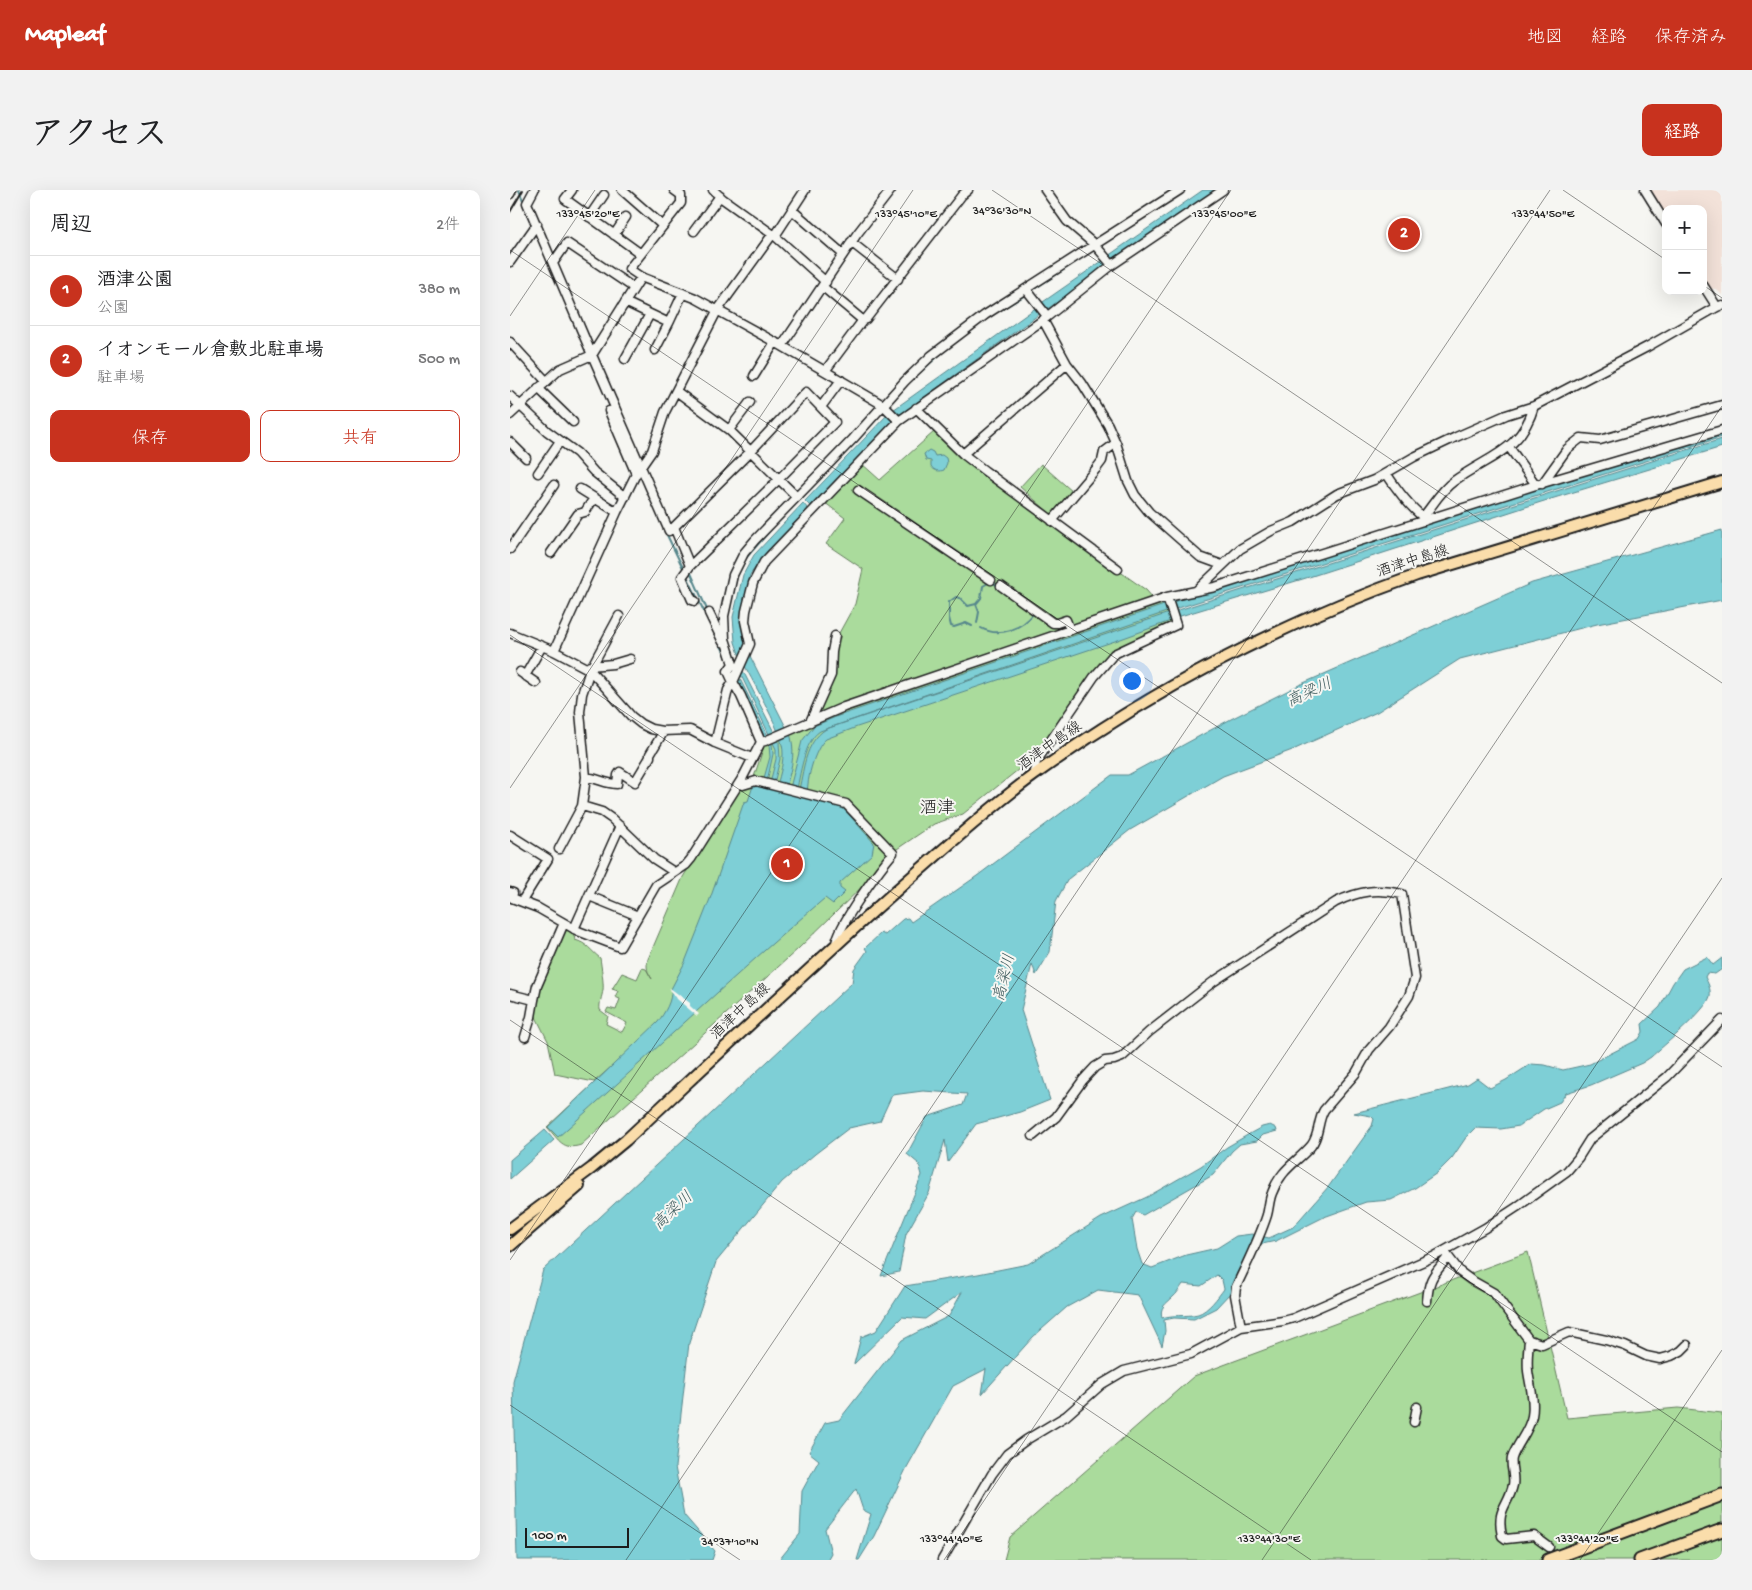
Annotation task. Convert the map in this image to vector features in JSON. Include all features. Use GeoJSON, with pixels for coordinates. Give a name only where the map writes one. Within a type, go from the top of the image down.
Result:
{"type":"FeatureCollection","features":[{"type":"Feature","properties":{"kind":"highway"},"geometry":{"type":"LineString","coordinates":[[1548,1560],[1722,1495]]}},
{"type":"Feature","properties":{"kind":"highway"},"geometry":{"type":"LineString","coordinates":[[1640,1560],[1722,1530]]}},
{"type":"Feature","properties":{"kind":"main road","name":"酒津中島線"},"geometry":{"type":"LineString","coordinates":[[510,1229],[592,1168],[618,1146],[836,944],[947,847],[1033,776],[1172,686],[1242,648],[1328,609],[1417,575],[1722,482]]}},
{"type":"Feature","properties":{"kind":"main road"},"geometry":{"type":"LineString","coordinates":[[510,1246],[576,1189],[618,1146]]}},
{"type":"Feature","properties":{"kind":"street"},"geometry":{"type":"LineString","coordinates":[[510,194],[512,190]]}},
{"type":"Feature","properties":{"kind":"street"},"geometry":{"type":"LineString","coordinates":[[572,190],[565,199],[641,254]]}},
{"type":"Feature","properties":{"kind":"street"},"geometry":{"type":"LineString","coordinates":[[622,190],[663,226]]}},
{"type":"Feature","properties":{"kind":"street"},"geometry":{"type":"LineString","coordinates":[[674,190],[681,195],[681,203],[629,269],[641,277],[695,298],[825,370],[884,406],[898,420]]}},
{"type":"Feature","properties":{"kind":"street"},"geometry":{"type":"LineString","coordinates":[[713,190],[773,235],[863,320]]}},
{"type":"Feature","properties":{"kind":"street"},"geometry":{"type":"LineString","coordinates":[[554,651],[617,512],[636,474],[652,451],[666,412],[717,311],[805,190]]}},
{"type":"Feature","properties":{"kind":"street"},"geometry":{"type":"LineString","coordinates":[[754,376],[824,284],[851,242],[892,190]]}},
{"type":"Feature","properties":{"kind":"street"},"geometry":{"type":"LineString","coordinates":[[825,370],[962,195],[968,190]]}},
{"type":"Feature","properties":{"kind":"street"},"geometry":{"type":"LineString","coordinates":[[1045,190],[1067,221],[1095,246],[1112,265]]}},
{"type":"Feature","properties":{"kind":"street"},"geometry":{"type":"LineString","coordinates":[[729,655],[725,639],[724,616],[733,575],[744,553],[884,406],[905,381],[932,356],[986,315],[1180,190]]}},
{"type":"Feature","properties":{"kind":"street"},"geometry":{"type":"LineString","coordinates":[[715,743],[728,690],[750,644],[745,621],[746,611],[753,583],[764,562],[898,420],[1112,265],[1223,190]]}},
{"type":"Feature","properties":{"kind":"street"},"geometry":{"type":"LineString","coordinates":[[1645,190],[1662,218]]}},
{"type":"Feature","properties":{"kind":"street"},"geometry":{"type":"LineString","coordinates":[[533,191],[528,203],[536,224],[642,467],[690,566]]}},
{"type":"Feature","properties":{"kind":"street"},"geometry":{"type":"LineString","coordinates":[[589,217],[604,195]]}},
{"type":"Feature","properties":{"kind":"street"},"geometry":{"type":"LineString","coordinates":[[694,231],[720,196]]}},
{"type":"Feature","properties":{"kind":"street"},"geometry":{"type":"LineString","coordinates":[[792,210],[843,254]]}},
{"type":"Feature","properties":{"kind":"street"},"geometry":{"type":"LineString","coordinates":[[614,234],[626,217]]}},
{"type":"Feature","properties":{"kind":"street"},"geometry":{"type":"LineString","coordinates":[[510,262],[536,224]]}},
{"type":"Feature","properties":{"kind":"street"},"geometry":{"type":"LineString","coordinates":[[851,242],[898,279]]}},
{"type":"Feature","properties":{"kind":"street"},"geometry":{"type":"LineString","coordinates":[[553,263],[567,243],[634,288]]}},
{"type":"Feature","properties":{"kind":"street"},"geometry":{"type":"LineString","coordinates":[[510,415],[560,369],[592,355],[641,277]]}},
{"type":"Feature","properties":{"kind":"street"},"geometry":{"type":"LineString","coordinates":[[1026,289],[1044,316],[1067,364],[1082,383],[1108,425],[1135,495],[1150,512],[1200,557],[1222,565]]}},
{"type":"Feature","properties":{"kind":"street"},"geometry":{"type":"LineString","coordinates":[[1197,590],[1240,549],[1271,531],[1293,522],[1337,494],[1374,480],[1456,437],[1506,415],[1534,406],[1663,338],[1719,306],[1707,290]]}},
{"type":"Feature","properties":{"kind":"street"},"geometry":{"type":"LineString","coordinates":[[655,350],[683,293]]}},
{"type":"Feature","properties":{"kind":"street"},"geometry":{"type":"LineString","coordinates":[[625,302],[669,323]]}},
{"type":"Feature","properties":{"kind":"street"},"geometry":{"type":"LineString","coordinates":[[625,359],[650,314]]}},
{"type":"Feature","properties":{"kind":"street"},"geometry":{"type":"LineString","coordinates":[[510,342],[546,381]]}},
{"type":"Feature","properties":{"kind":"street"},"geometry":{"type":"LineString","coordinates":[[963,454],[1067,364]]}},
{"type":"Feature","properties":{"kind":"street"},"geometry":{"type":"LineString","coordinates":[[821,407],[841,380]]}},
{"type":"Feature","properties":{"kind":"street"},"geometry":{"type":"LineString","coordinates":[[538,388],[573,422]]}},
{"type":"Feature","properties":{"kind":"street"},"geometry":{"type":"LineString","coordinates":[[676,391],[728,430],[778,480],[798,497]]}},
{"type":"Feature","properties":{"kind":"street"},"geometry":{"type":"LineString","coordinates":[[671,529],[750,452],[806,392],[836,422],[690,566],[682,577],[692,600],[695,601]]}},
{"type":"Feature","properties":{"kind":"street"},"geometry":{"type":"LineString","coordinates":[[510,396],[547,431],[577,453],[594,472],[625,497]]}},
{"type":"Feature","properties":{"kind":"street"},"geometry":{"type":"LineString","coordinates":[[728,430],[750,402]]}},
{"type":"Feature","properties":{"kind":"street"},"geometry":{"type":"LineString","coordinates":[[1539,485],[1567,449],[1581,438],[1600,440],[1722,405]]}},
{"type":"Feature","properties":{"kind":"street"},"geometry":{"type":"LineString","coordinates":[[1423,519],[1452,482],[1509,447],[1525,430],[1534,406]]}},
{"type":"Feature","properties":{"kind":"street"},"geometry":{"type":"LineString","coordinates":[[916,408],[963,454],[1118,569]]}},
{"type":"Feature","properties":{"kind":"street"},"geometry":{"type":"LineString","coordinates":[[609,411],[636,474]]}},
{"type":"Feature","properties":{"kind":"street"},"geometry":{"type":"LineString","coordinates":[[510,892],[513,893],[512,898],[538,908],[574,929],[620,947],[656,885],[686,865],[691,859],[763,742],[788,730],[853,704],[1168,599],[1197,590],[1215,587],[1423,519],[1722,430]]}},
{"type":"Feature","properties":{"kind":"street"},"geometry":{"type":"LineString","coordinates":[[538,472],[560,441]]}},
{"type":"Feature","properties":{"kind":"street"},"geometry":{"type":"LineString","coordinates":[[510,442],[526,458]]}},
{"type":"Feature","properties":{"kind":"street"},"geometry":{"type":"LineString","coordinates":[[1052,521],[1096,469],[1102,461],[1104,452],[1116,443]]}},
{"type":"Feature","properties":{"kind":"street"},"geometry":{"type":"LineString","coordinates":[[1509,447],[1539,485]]}},
{"type":"Feature","properties":{"kind":"street"},"geometry":{"type":"LineString","coordinates":[[1386,473],[1396,488],[1423,519]]}},
{"type":"Feature","properties":{"kind":"street"},"geometry":{"type":"LineString","coordinates":[[510,549],[554,485]]}},
{"type":"Feature","properties":{"kind":"street"},"geometry":{"type":"LineString","coordinates":[[580,489],[617,512]]}},
{"type":"Feature","properties":{"kind":"street"},"geometry":{"type":"LineString","coordinates":[[858,490],[991,580]]}},
{"type":"Feature","properties":{"kind":"street"},"geometry":{"type":"LineString","coordinates":[[551,553],[578,514],[585,512],[594,498]]}},
{"type":"Feature","properties":{"kind":"street"},"geometry":{"type":"LineString","coordinates":[[1000,586],[1053,623],[1066,620],[1068,625]]}},
{"type":"Feature","properties":{"kind":"street"},"geometry":{"type":"LineString","coordinates":[[1033,776],[1036,762],[1107,660],[1128,647],[1174,628],[1176,623],[1168,599]]}},
{"type":"Feature","properties":{"kind":"street"},"geometry":{"type":"LineString","coordinates":[[709,613],[733,664],[728,672],[734,680],[763,742]]}},
{"type":"Feature","properties":{"kind":"street"},"geometry":{"type":"LineString","coordinates":[[559,849],[582,806],[586,777],[580,712],[582,694],[589,668],[619,616]]}},
{"type":"Feature","properties":{"kind":"street"},"geometry":{"type":"LineString","coordinates":[[510,633],[589,668],[631,716],[641,724],[651,729],[664,731],[690,730],[715,743],[752,758]]}},
{"type":"Feature","properties":{"kind":"street"},"geometry":{"type":"LineString","coordinates":[[810,722],[831,675],[835,636]]}},
{"type":"Feature","properties":{"kind":"street"},"geometry":{"type":"LineString","coordinates":[[536,683],[523,674],[542,646]]}},
{"type":"Feature","properties":{"kind":"street"},"geometry":{"type":"LineString","coordinates":[[589,668],[630,659]]}},
{"type":"Feature","properties":{"kind":"street"},"geometry":{"type":"LineString","coordinates":[[586,777],[595,778],[610,784],[617,784],[620,772],[635,782],[664,731]]}},
{"type":"Feature","properties":{"kind":"street"},"geometry":{"type":"LineString","coordinates":[[742,785],[756,781],[848,806],[893,853],[852,911],[837,938],[836,944]]}},
{"type":"Feature","properties":{"kind":"street"},"geometry":{"type":"LineString","coordinates":[[582,806],[602,812],[620,826],[654,859],[674,872]]}},
{"type":"Feature","properties":{"kind":"street"},"geometry":{"type":"LineString","coordinates":[[574,929],[620,826]]}},
{"type":"Feature","properties":{"kind":"street"},"geometry":{"type":"LineString","coordinates":[[510,836],[548,859],[522,902]]}},
{"type":"Feature","properties":{"kind":"street"},"geometry":{"type":"LineString","coordinates":[[1033,1136],[1056,1117],[1095,1067],[1105,1061],[1122,1057],[1149,1032],[1213,982],[1336,902],[1377,890],[1402,894],[1415,978],[1409,996],[1389,1027],[1369,1050],[1356,1073],[1320,1116],[1317,1137],[1311,1146],[1287,1168],[1271,1194],[1268,1214],[1236,1286],[1235,1295],[1241,1327]]}},
{"type":"Feature","properties":{"kind":"street"},"geometry":{"type":"LineString","coordinates":[[589,896],[638,916]]}},
{"type":"Feature","properties":{"kind":"street"},"geometry":{"type":"LineString","coordinates":[[525,1037],[537,986],[564,923]]}},
{"type":"Feature","properties":{"kind":"street"},"geometry":{"type":"LineString","coordinates":[[510,994],[534,1000]]}},
{"type":"Feature","properties":{"kind":"street"},"geometry":{"type":"LineString","coordinates":[[942,1560],[992,1474],[1007,1454],[1066,1416],[1102,1384],[1124,1371],[1191,1354],[1241,1327],[1294,1318],[1446,1254],[1567,1171],[1590,1139],[1667,1077],[1722,1020]]}},
{"type":"Feature","properties":{"kind":"street"},"geometry":{"type":"LineString","coordinates":[[1427,1301],[1431,1278],[1446,1254]]}},
{"type":"Feature","properties":{"kind":"street"},"geometry":{"type":"LineString","coordinates":[[1446,1254],[1460,1272],[1494,1293],[1529,1340],[1542,1344],[1569,1332],[1606,1340],[1646,1356],[1660,1359],[1672,1356],[1687,1345]]}},
{"type":"Feature","properties":{"kind":"street"},"geometry":{"type":"LineString","coordinates":[[1529,1340],[1527,1361],[1534,1407],[1527,1432],[1512,1459],[1513,1482],[1499,1520],[1502,1536],[1506,1539],[1534,1536],[1549,1546]]}},
{"type":"Feature","properties":{"kind":"street"},"geometry":{"type":"LineString","coordinates":[[1414,1422],[1417,1407]]}},
{"type":"Feature","properties":{"kind":"shaded area"},"geometry":{"type":"Polygon","coordinates":[[[1650,190],[1722,190],[1722,295],[1716,289],[1709,288],[1707,285],[1707,205],[1662,205],[1662,210],[1650,190]]]}},
{"type":"Feature","properties":{"kind":"green space"},"geometry":{"type":"Polygon","coordinates":[[[935,431],[1058,528],[1146,590],[1153,598],[818,713],[835,655],[838,635],[855,604],[863,569],[826,544],[845,518],[824,502],[861,463],[880,480],[935,431]]]}},
{"type":"Feature","properties":{"kind":"green space"},"geometry":{"type":"Polygon","coordinates":[[[1041,464],[1073,492],[1052,515],[1020,487],[1041,464]]]}},
{"type":"Feature","properties":{"kind":"green space"},"geometry":{"type":"Polygon","coordinates":[[[1164,600],[1174,623],[1113,652],[1039,753],[963,814],[934,824],[894,851],[872,877],[798,949],[581,1145],[570,1147],[565,1145],[547,1127],[619,1060],[594,1082],[555,1074],[548,1041],[535,1015],[540,986],[565,928],[573,932],[575,940],[586,945],[600,958],[603,993],[600,1010],[608,1016],[606,1024],[622,1032],[627,1023],[606,1012],[608,1008],[616,1010],[620,999],[615,997],[618,991],[612,989],[622,973],[637,979],[642,968],[646,969],[649,974],[647,967],[648,959],[683,877],[741,784],[753,780],[765,743],[841,712],[1164,600]]]}},
{"type":"Feature","properties":{"kind":"green space"},"geometry":{"type":"Polygon","coordinates":[[[1528,1252],[1567,1418],[1678,1408],[1722,1413],[1722,1560],[1004,1560],[1010,1537],[1194,1376],[1528,1252]]]}},
{"type":"Feature","properties":{"kind":"water"},"geometry":{"type":"Polygon","coordinates":[[[1203,190],[1215,190],[1115,261],[1112,261],[1108,256],[1203,190]]]}},
{"type":"Feature","properties":{"kind":"water"},"geometry":{"type":"Polygon","coordinates":[[[1105,259],[1108,266],[1046,310],[1040,304],[1105,259]]]}},
{"type":"Feature","properties":{"kind":"water"},"geometry":{"type":"Polygon","coordinates":[[[1037,307],[1041,313],[901,414],[897,414],[893,410],[1037,307]]]}},
{"type":"Feature","properties":{"kind":"water"},"geometry":{"type":"Polygon","coordinates":[[[888,414],[894,420],[810,506],[805,501],[888,414]]]}},
{"type":"Feature","properties":{"kind":"water"},"geometry":{"type":"Polygon","coordinates":[[[1722,430],[1722,437],[1175,609],[820,731],[806,751],[796,794],[798,794],[809,750],[813,742],[826,729],[1169,613],[1722,439],[1722,447],[1177,617],[1118,640],[826,739],[818,750],[811,767],[807,793],[808,799],[843,808],[874,843],[872,854],[840,883],[840,888],[845,892],[833,904],[825,898],[558,1137],[548,1127],[658,1022],[669,1002],[671,989],[685,962],[710,899],[744,802],[748,801],[754,783],[762,785],[770,757],[769,745],[736,681],[739,677],[772,744],[773,754],[766,786],[769,787],[776,759],[776,749],[740,673],[742,669],[779,742],[780,759],[773,788],[776,789],[781,772],[782,745],[768,709],[744,664],[749,654],[791,737],[793,758],[785,791],[790,788],[802,741],[814,726],[838,716],[1173,602],[1722,430]]]}},
{"type":"Feature","properties":{"kind":"water"},"geometry":{"type":"Polygon","coordinates":[[[929,450],[935,456],[942,455],[946,458],[947,463],[944,470],[935,470],[931,466],[931,461],[926,460],[924,454],[929,450]]]}},
{"type":"Feature","properties":{"kind":"water"},"geometry":{"type":"Polygon","coordinates":[[[803,503],[808,509],[767,551],[750,575],[741,616],[745,644],[740,657],[735,642],[733,617],[743,575],[754,555],[803,503]]]}},
{"type":"Feature","properties":{"kind":"water","name":"高梁川"},"geometry":{"type":"Polygon","coordinates":[[[1722,530],[1722,600],[1597,624],[1460,659],[1377,712],[1295,749],[1223,776],[1130,830],[1068,879],[1056,901],[1050,952],[1036,975],[1032,964],[1021,1010],[1050,1100],[1020,1112],[976,1124],[948,1162],[945,1140],[929,1193],[906,1234],[899,1272],[881,1276],[922,1175],[919,1164],[907,1154],[927,1117],[963,1105],[967,1094],[923,1091],[892,1095],[880,1121],[849,1128],[782,1182],[716,1262],[689,1343],[675,1467],[684,1515],[715,1551],[712,1560],[517,1560],[513,1381],[543,1270],[852,983],[854,969],[867,951],[865,948],[881,933],[885,935],[903,919],[908,918],[911,922],[977,876],[1112,775],[1128,775],[1231,719],[1299,685],[1532,583],[1722,530]]]}},
{"type":"Feature","properties":{"kind":"water"},"geometry":{"type":"Polygon","coordinates":[[[1707,957],[1713,965],[1722,958],[1722,969],[1715,974],[1707,973],[1705,977],[1710,996],[1701,1010],[1684,1028],[1642,1063],[1591,1085],[1566,1093],[1560,1102],[1544,1109],[1519,1126],[1501,1129],[1475,1128],[1452,1158],[1437,1173],[1415,1188],[1391,1200],[1366,1202],[1324,1217],[1276,1241],[1253,1246],[1237,1273],[1231,1292],[1216,1308],[1194,1319],[1174,1318],[1164,1320],[1165,1331],[1162,1346],[1138,1295],[1098,1290],[1067,1307],[1033,1337],[982,1394],[986,1369],[953,1386],[906,1469],[874,1536],[859,1560],[857,1560],[871,1514],[863,1510],[856,1489],[825,1529],[831,1553],[827,1560],[779,1560],[800,1534],[802,1491],[819,1460],[809,1452],[825,1423],[839,1420],[902,1340],[949,1316],[962,1292],[925,1319],[902,1317],[854,1364],[861,1337],[876,1331],[905,1286],[1028,1264],[1101,1218],[1147,1197],[1201,1166],[1227,1147],[1262,1127],[1270,1125],[1276,1128],[1277,1131],[1263,1135],[1257,1141],[1240,1144],[1213,1175],[1143,1215],[1136,1212],[1132,1219],[1137,1249],[1142,1264],[1152,1268],[1186,1255],[1217,1248],[1236,1236],[1252,1234],[1269,1238],[1293,1227],[1329,1186],[1372,1126],[1374,1119],[1371,1116],[1354,1113],[1468,1084],[1477,1078],[1490,1088],[1531,1064],[1545,1065],[1563,1070],[1590,1064],[1639,1039],[1643,1032],[1642,1024],[1660,1007],[1683,969],[1707,957]],[[1217,1275],[1201,1286],[1183,1284],[1164,1306],[1161,1311],[1162,1318],[1193,1315],[1202,1312],[1224,1289],[1222,1280],[1217,1275]]]}},
{"type":"Feature","properties":{"kind":"water"},"geometry":{"type":"Polygon","coordinates":[[[545,1130],[554,1140],[510,1179],[510,1160],[545,1130]]]}},
{"type":"Feature","properties":{"kind":"pier"},"geometry":{"type":"Polygon","coordinates":[[[670,988],[690,1003],[690,1006],[699,1014],[697,1016],[677,999],[669,990],[670,988]]]}},
{"type":"Feature","properties":{"kind":"waterway"},"geometry":{"type":"LineString","coordinates":[[519,190],[524,203]]}},
{"type":"Feature","properties":{"kind":"waterway"},"geometry":{"type":"LineString","coordinates":[[1031,291],[1077,261]]}},
{"type":"Feature","properties":{"kind":"waterway"},"geometry":{"type":"LineString","coordinates":[[984,320],[1027,294]]}},
{"type":"Feature","properties":{"kind":"waterway"},"geometry":{"type":"LineString","coordinates":[[918,374],[946,349]]}},
{"type":"Feature","properties":{"kind":"waterway"},"geometry":{"type":"LineString","coordinates":[[645,468],[649,477]]}},
{"type":"Feature","properties":{"kind":"waterway"},"geometry":{"type":"LineString","coordinates":[[653,504],[663,527]]}},
{"type":"Feature","properties":{"kind":"waterway"},"geometry":{"type":"LineString","coordinates":[[746,558],[774,526]]}},
{"type":"Feature","properties":{"kind":"waterway"},"geometry":{"type":"LineString","coordinates":[[666,533],[684,570]]}},
{"type":"Feature","properties":{"kind":"waterway"},"geometry":{"type":"LineString","coordinates":[[690,571],[708,612]]}},
{"type":"Feature","properties":{"kind":"waterway"},"geometry":{"type":"LineString","coordinates":[[735,583],[739,571]]}},
{"type":"Feature","properties":{"kind":"waterway"},"geometry":{"type":"LineString","coordinates":[[687,576],[712,628]]}},
{"type":"Feature","properties":{"kind":"waterway"},"geometry":{"type":"LineString","coordinates":[[977,623],[979,612],[976,604],[981,598],[983,586],[990,582],[997,585]]}},
{"type":"Feature","properties":{"kind":"waterway"},"geometry":{"type":"LineString","coordinates":[[972,626],[966,623],[954,627],[951,626],[949,602],[956,597],[960,598],[968,606],[976,604]]}},
{"type":"Feature","properties":{"kind":"waterway"},"geometry":{"type":"LineString","coordinates":[[981,628],[988,631],[1003,632],[1017,627],[1034,613]]}},
{"type":"Feature","properties":{"kind":"waterway"},"geometry":{"type":"LineString","coordinates":[[720,644],[728,659]]}},
{"type":"Feature","properties":{"kind":"railway"},"geometry":{"type":"LineString","coordinates":[[510,212],[523,190]]}},
{"type":"Feature","properties":{"kind":"place","name":"イオンモール倉敷北駐車場"},"geometry":{"type":"Point","coordinates":[1404,234]}},
{"type":"Feature","properties":{"kind":"place","name":"酒津公園"},"geometry":{"type":"Point","coordinates":[787,864]}},
{"type":"Feature","properties":{"kind":"district","name":"酒津"},"geometry":{"type":"Point","coordinates":[937,809]}}]}
